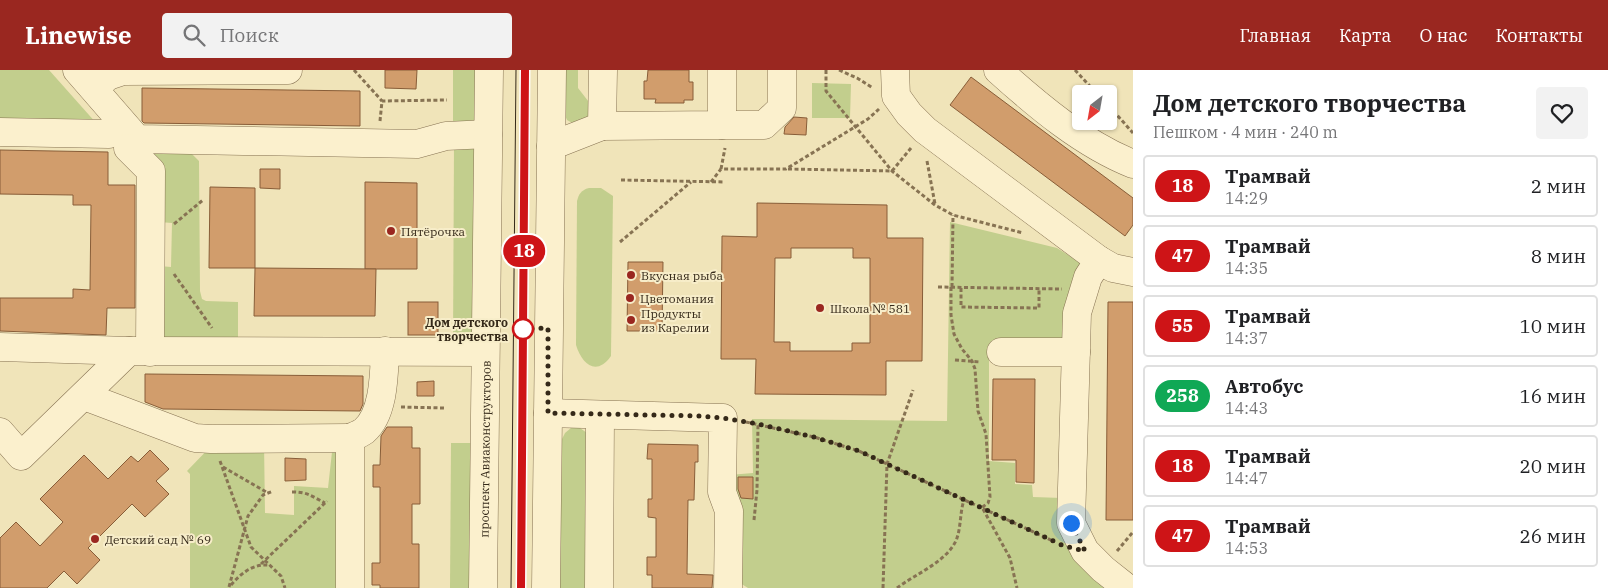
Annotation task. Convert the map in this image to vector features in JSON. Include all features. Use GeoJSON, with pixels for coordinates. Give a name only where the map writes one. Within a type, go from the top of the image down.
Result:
{"type":"FeatureCollection","features":[{"type":"Feature","properties":{"kind":"street"},"geometry":{"type":"LineString","coordinates":[[85,79],[108,76],[123,71],[288,70]]}},
{"type":"Feature","properties":{"kind":"street","name":"проспект Авиаконструкторов"},"geometry":{"type":"LineString","coordinates":[[483,588],[484,352],[489,70]]}},
{"type":"Feature","properties":{"kind":"street"},"geometry":{"type":"LineString","coordinates":[[546,588],[552,70]]}},
{"type":"Feature","properties":{"kind":"street"},"geometry":{"type":"LineString","coordinates":[[602,126],[603,70]]}},
{"type":"Feature","properties":{"kind":"street"},"geometry":{"type":"LineString","coordinates":[[722,70],[722,125]]}},
{"type":"Feature","properties":{"kind":"street"},"geometry":{"type":"LineString","coordinates":[[551,146],[602,126],[764,125],[782,108],[782,70]]}},
{"type":"Feature","properties":{"kind":"street"},"geometry":{"type":"LineString","coordinates":[[998,70],[1070,129],[1117,158],[1133,164]]}},
{"type":"Feature","properties":{"kind":"street"},"geometry":{"type":"LineString","coordinates":[[85,79],[137,139],[417,144],[446,136],[488,134]]}},
{"type":"Feature","properties":{"kind":"street"},"geometry":{"type":"LineString","coordinates":[[893,90],[909,114],[924,131],[1099,260],[1113,268],[1133,272]]}},
{"type":"Feature","properties":{"kind":"street"},"geometry":{"type":"LineString","coordinates":[[0,132],[119,141],[151,171],[140,352],[84,396],[21,456],[0,432]]}},
{"type":"Feature","properties":{"kind":"street"},"geometry":{"type":"LineString","coordinates":[[1099,260],[1088,277],[1077,313],[1071,523],[1085,551],[1102,569],[1127,588]]}},
{"type":"Feature","properties":{"kind":"street"},"geometry":{"type":"LineString","coordinates":[[0,348],[140,352],[385,350],[484,352]]}},
{"type":"Feature","properties":{"kind":"street"},"geometry":{"type":"LineString","coordinates":[[84,396],[195,438],[212,450],[350,438],[363,432],[372,422],[378,407],[383,391],[385,350]]}},
{"type":"Feature","properties":{"kind":"street"},"geometry":{"type":"LineString","coordinates":[[992,357],[1076,352]]}},
{"type":"Feature","properties":{"kind":"street"},"geometry":{"type":"LineString","coordinates":[[548,413],[723,418],[722,492],[729,511],[728,588]]}},
{"type":"Feature","properties":{"kind":"street"},"geometry":{"type":"LineString","coordinates":[[599,588],[600,415]]}},
{"type":"Feature","properties":{"kind":"street"},"geometry":{"type":"LineString","coordinates":[[350,438],[337,502],[350,588]]}},
{"type":"Feature","properties":{"kind":"path"},"geometry":{"type":"LineString","coordinates":[[354,70],[382,101],[377,144]]}},
{"type":"Feature","properties":{"kind":"path"},"geometry":{"type":"LineString","coordinates":[[826,70],[826,90],[854,127],[892,171],[935,205],[953,216],[1024,233]]}},
{"type":"Feature","properties":{"kind":"path"},"geometry":{"type":"LineString","coordinates":[[839,70],[873,88],[893,90]]}},
{"type":"Feature","properties":{"kind":"path"},"geometry":{"type":"LineString","coordinates":[[1075,70],[1089,85]]}},
{"type":"Feature","properties":{"kind":"path"},"geometry":{"type":"LineString","coordinates":[[786,169],[868,119],[893,90]]}},
{"type":"Feature","properties":{"kind":"path"},"geometry":{"type":"LineString","coordinates":[[382,101],[446,100]]}},
{"type":"Feature","properties":{"kind":"path"},"geometry":{"type":"LineString","coordinates":[[1118,116],[1133,133]]}},
{"type":"Feature","properties":{"kind":"path"},"geometry":{"type":"LineString","coordinates":[[892,171],[924,131]]}},
{"type":"Feature","properties":{"kind":"path"},"geometry":{"type":"LineString","coordinates":[[924,131],[935,205]]}},
{"type":"Feature","properties":{"kind":"path"},"geometry":{"type":"LineString","coordinates":[[711,182],[720,169],[892,171]]}},
{"type":"Feature","properties":{"kind":"path"},"geometry":{"type":"LineString","coordinates":[[620,180],[724,182]]}},
{"type":"Feature","properties":{"kind":"path"},"geometry":{"type":"LineString","coordinates":[[620,242],[691,181]]}},
{"type":"Feature","properties":{"kind":"path"},"geometry":{"type":"LineString","coordinates":[[172,226],[203,200]]}},
{"type":"Feature","properties":{"kind":"path"},"geometry":{"type":"LineString","coordinates":[[953,216],[951,316],[954,334],[962,349],[972,361],[976,375],[975,391],[978,411],[986,434],[990,496],[988,503],[982,508]]}},
{"type":"Feature","properties":{"kind":"path"},"geometry":{"type":"LineString","coordinates":[[170,268],[228,351]]}},
{"type":"Feature","properties":{"kind":"path"},"geometry":{"type":"LineString","coordinates":[[938,287],[1074,290],[1082,292]]}},
{"type":"Feature","properties":{"kind":"path"},"geometry":{"type":"LineString","coordinates":[[961,288],[961,307],[1039,308],[1039,289]]}},
{"type":"Feature","properties":{"kind":"path"},"geometry":{"type":"LineString","coordinates":[[955,360],[972,361],[992,357]]}},
{"type":"Feature","properties":{"kind":"path"},"geometry":{"type":"LineString","coordinates":[[883,588],[887,464],[913,390]]}},
{"type":"Feature","properties":{"kind":"path"},"geometry":{"type":"LineString","coordinates":[[378,407],[445,408]]}},
{"type":"Feature","properties":{"kind":"path"},"geometry":{"type":"LineString","coordinates":[[723,418],[814,437],[859,451],[1064,546],[1085,551]]}},
{"type":"Feature","properties":{"kind":"path"},"geometry":{"type":"LineString","coordinates":[[212,450],[232,473],[268,493]]}},
{"type":"Feature","properties":{"kind":"path"},"geometry":{"type":"LineString","coordinates":[[212,450],[251,547],[281,576],[286,588]]}},
{"type":"Feature","properties":{"kind":"path"},"geometry":{"type":"LineString","coordinates":[[229,588],[251,510],[263,495],[273,492]]}},
{"type":"Feature","properties":{"kind":"path"},"geometry":{"type":"LineString","coordinates":[[292,492],[304,492],[337,502]]}},
{"type":"Feature","properties":{"kind":"path"},"geometry":{"type":"LineString","coordinates":[[897,588],[923,572],[952,547],[958,533],[960,513],[964,500]]}},
{"type":"Feature","properties":{"kind":"path"},"geometry":{"type":"LineString","coordinates":[[261,564],[337,502]]}},
{"type":"Feature","properties":{"kind":"path"},"geometry":{"type":"LineString","coordinates":[[982,508],[1010,558],[1017,588]]}},
{"type":"Feature","properties":{"kind":"path"},"geometry":{"type":"LineString","coordinates":[[229,588],[241,575],[255,566],[268,564]]}},
{"type":"Feature","properties":{"kind":"green space"},"geometry":{"type":"Polygon","coordinates":[[[0,70],[49,70],[97,124],[0,128],[0,70]]]}},
{"type":"Feature","properties":{"kind":"green space"},"geometry":{"type":"Polygon","coordinates":[[[453,70],[477,70],[476,123],[453,128],[453,70]]]}},
{"type":"Feature","properties":{"kind":"green space"},"geometry":{"type":"Polygon","coordinates":[[[564,70],[578,70],[578,88],[592,106],[587,121],[574,124],[567,120],[564,113],[564,70]]]}},
{"type":"Feature","properties":{"kind":"green space"},"geometry":{"type":"Polygon","coordinates":[[[812,83],[851,84],[850,118],[812,118],[812,83]]]}},
{"type":"Feature","properties":{"kind":"green space"},"geometry":{"type":"Polygon","coordinates":[[[454,143],[477,143],[474,338],[453,344],[454,143]]]}},
{"type":"Feature","properties":{"kind":"green space"},"geometry":{"type":"Polygon","coordinates":[[[138,151],[192,154],[199,161],[200,291],[202,299],[206,301],[238,302],[238,341],[158,339],[159,266],[171,267],[172,223],[159,222],[138,151]]]}},
{"type":"Feature","properties":{"kind":"green space"},"geometry":{"type":"Polygon","coordinates":[[[589,188],[601,188],[613,196],[611,356],[600,366],[595,367],[590,366],[582,358],[576,345],[577,201],[581,193],[589,188]]]}},
{"type":"Feature","properties":{"kind":"green space"},"geometry":{"type":"Polygon","coordinates":[[[950,222],[1057,248],[1084,265],[1067,345],[989,346],[989,461],[1015,463],[1015,484],[1032,485],[1033,497],[1062,498],[1112,588],[748,588],[740,583],[729,475],[753,473],[752,419],[947,421],[950,222]]]}},
{"type":"Feature","properties":{"kind":"green space"},"geometry":{"type":"Polygon","coordinates":[[[571,428],[580,428],[587,433],[588,588],[559,588],[561,441],[565,433],[571,428]]]}},
{"type":"Feature","properties":{"kind":"green space"},"geometry":{"type":"Polygon","coordinates":[[[215,442],[264,442],[265,513],[294,515],[294,486],[328,488],[333,443],[345,444],[340,588],[190,588],[190,474],[187,471],[215,442]]]}},
{"type":"Feature","properties":{"kind":"green space"},"geometry":{"type":"Polygon","coordinates":[[[451,443],[473,443],[472,588],[450,588],[451,443]]]}},
{"type":"Feature","properties":{"kind":"building"},"geometry":{"type":"Polygon","coordinates":[[[385,70],[417,70],[416,89],[385,88],[385,70]]]}},
{"type":"Feature","properties":{"kind":"building"},"geometry":{"type":"Polygon","coordinates":[[[648,70],[689,70],[689,82],[693,82],[693,100],[684,100],[684,103],[655,103],[656,99],[644,99],[644,81],[647,81],[648,70]]]}},
{"type":"Feature","properties":{"kind":"building"},"geometry":{"type":"Polygon","coordinates":[[[971,77],[1133,198],[1133,225],[1125,236],[950,105],[971,77]]]}},
{"type":"Feature","properties":{"kind":"building"},"geometry":{"type":"Polygon","coordinates":[[[142,88],[360,91],[360,126],[144,123],[142,121],[142,88]]]}},
{"type":"Feature","properties":{"kind":"building"},"geometry":{"type":"Polygon","coordinates":[[[794,117],[807,118],[806,135],[784,134],[785,127],[794,117]]]}},
{"type":"Feature","properties":{"kind":"building"},"geometry":{"type":"Polygon","coordinates":[[[0,150],[108,152],[108,185],[135,185],[135,308],[107,308],[106,335],[0,331],[0,298],[73,298],[73,289],[90,290],[91,205],[73,205],[73,195],[0,194],[0,150]]]}},
{"type":"Feature","properties":{"kind":"building"},"geometry":{"type":"Polygon","coordinates":[[[260,169],[280,169],[280,189],[260,188],[260,169]]]}},
{"type":"Feature","properties":{"kind":"building","name":"Пятёрочка"},"geometry":{"type":"Polygon","coordinates":[[[365,182],[417,183],[417,269],[365,269],[365,182]]]}},
{"type":"Feature","properties":{"kind":"building"},"geometry":{"type":"Polygon","coordinates":[[[210,187],[255,188],[255,268],[209,268],[210,187]]]}},
{"type":"Feature","properties":{"kind":"building"},"geometry":{"type":"Polygon","coordinates":[[[757,203],[887,205],[887,238],[923,238],[922,361],[886,361],[886,395],[755,394],[756,359],[721,359],[722,236],[757,237],[757,203]],[[791,248],[791,258],[775,258],[774,342],[790,342],[790,351],[852,351],[852,343],[870,343],[870,258],[853,258],[853,248],[791,248]]]}},
{"type":"Feature","properties":{"kind":"building"},"geometry":{"type":"Polygon","coordinates":[[[628,262],[663,262],[662,331],[627,331],[628,262]]]}},
{"type":"Feature","properties":{"kind":"building"},"geometry":{"type":"Polygon","coordinates":[[[255,268],[376,269],[375,316],[254,316],[255,268]]]}},
{"type":"Feature","properties":{"kind":"building"},"geometry":{"type":"Polygon","coordinates":[[[408,302],[438,302],[438,335],[408,335],[408,302]]]}},
{"type":"Feature","properties":{"kind":"building"},"geometry":{"type":"Polygon","coordinates":[[[1108,302],[1133,302],[1133,520],[1106,520],[1108,302]]]}},
{"type":"Feature","properties":{"kind":"building"},"geometry":{"type":"Polygon","coordinates":[[[145,374],[363,376],[363,404],[360,411],[163,409],[145,402],[145,374]]]}},
{"type":"Feature","properties":{"kind":"building"},"geometry":{"type":"Polygon","coordinates":[[[993,379],[1035,379],[1034,483],[1016,482],[1016,460],[992,460],[993,379]]]}},
{"type":"Feature","properties":{"kind":"building"},"geometry":{"type":"Polygon","coordinates":[[[434,381],[434,396],[417,396],[417,382],[434,381]]]}},
{"type":"Feature","properties":{"kind":"building"},"geometry":{"type":"Polygon","coordinates":[[[387,427],[412,427],[412,448],[420,448],[420,504],[412,504],[412,544],[419,544],[419,588],[380,588],[380,585],[372,585],[372,563],[380,563],[380,487],[373,487],[373,465],[380,465],[381,436],[387,427]]]}},
{"type":"Feature","properties":{"kind":"building"},"geometry":{"type":"Polygon","coordinates":[[[648,444],[698,445],[698,462],[695,462],[694,500],[688,500],[687,574],[713,575],[712,588],[652,588],[652,575],[647,575],[647,557],[656,557],[656,518],[648,517],[648,499],[652,499],[652,459],[647,459],[648,444]]]}},
{"type":"Feature","properties":{"kind":"building"},"geometry":{"type":"Polygon","coordinates":[[[150,450],[169,469],[156,481],[169,494],[145,517],[132,504],[88,548],[100,560],[77,584],[64,571],[47,588],[0,588],[0,538],[16,522],[40,546],[63,522],[40,499],[84,455],[108,479],[131,456],[138,462],[150,450]]]}},
{"type":"Feature","properties":{"kind":"building"},"geometry":{"type":"Polygon","coordinates":[[[285,458],[306,459],[306,480],[285,481],[285,458]]]}},
{"type":"Feature","properties":{"kind":"building"},"geometry":{"type":"Polygon","coordinates":[[[738,477],[753,477],[753,499],[741,498],[738,489],[738,477]]]}},
{"type":"Feature","properties":{"kind":"tram line"},"geometry":{"type":"LineString","coordinates":[[511,588],[516,70]]}},
{"type":"Feature","properties":{"kind":"tram line"},"geometry":{"type":"LineString","coordinates":[[521,588],[525,70]]}},
{"type":"Feature","properties":{"kind":"tram line","name":"18"},"geometry":{"type":"LineString","coordinates":[[521,588],[525,70]]}},
{"type":"Feature","properties":{"kind":"place","name":"Пятёрочка"},"geometry":{"type":"Point","coordinates":[391,231]}},
{"type":"Feature","properties":{"kind":"place","name":"Вкусная рыба"},"geometry":{"type":"Point","coordinates":[631,275]}},
{"type":"Feature","properties":{"kind":"place","name":"Цветомания"},"geometry":{"type":"Point","coordinates":[630,298]}},
{"type":"Feature","properties":{"kind":"place","name":"Школа № 581"},"geometry":{"type":"Point","coordinates":[820,308]}},
{"type":"Feature","properties":{"kind":"place","name":"Продукты из Карелии"},"geometry":{"type":"Point","coordinates":[631,320]}},
{"type":"Feature","properties":{"kind":"place","name":"Дом детского творчества"},"geometry":{"type":"Point","coordinates":[523,329]}},
{"type":"Feature","properties":{"kind":"place","name":"Детский сад № 69"},"geometry":{"type":"Point","coordinates":[95,539]}},
{"type":"Feature","properties":{"kind":"route"},"geometry":{"type":"LineString","coordinates":[[523,329],[548,328],[548,413],[701,416],[751,423],[814,437],[859,451],[1064,546],[1085,551],[1071,523]]}}]}
